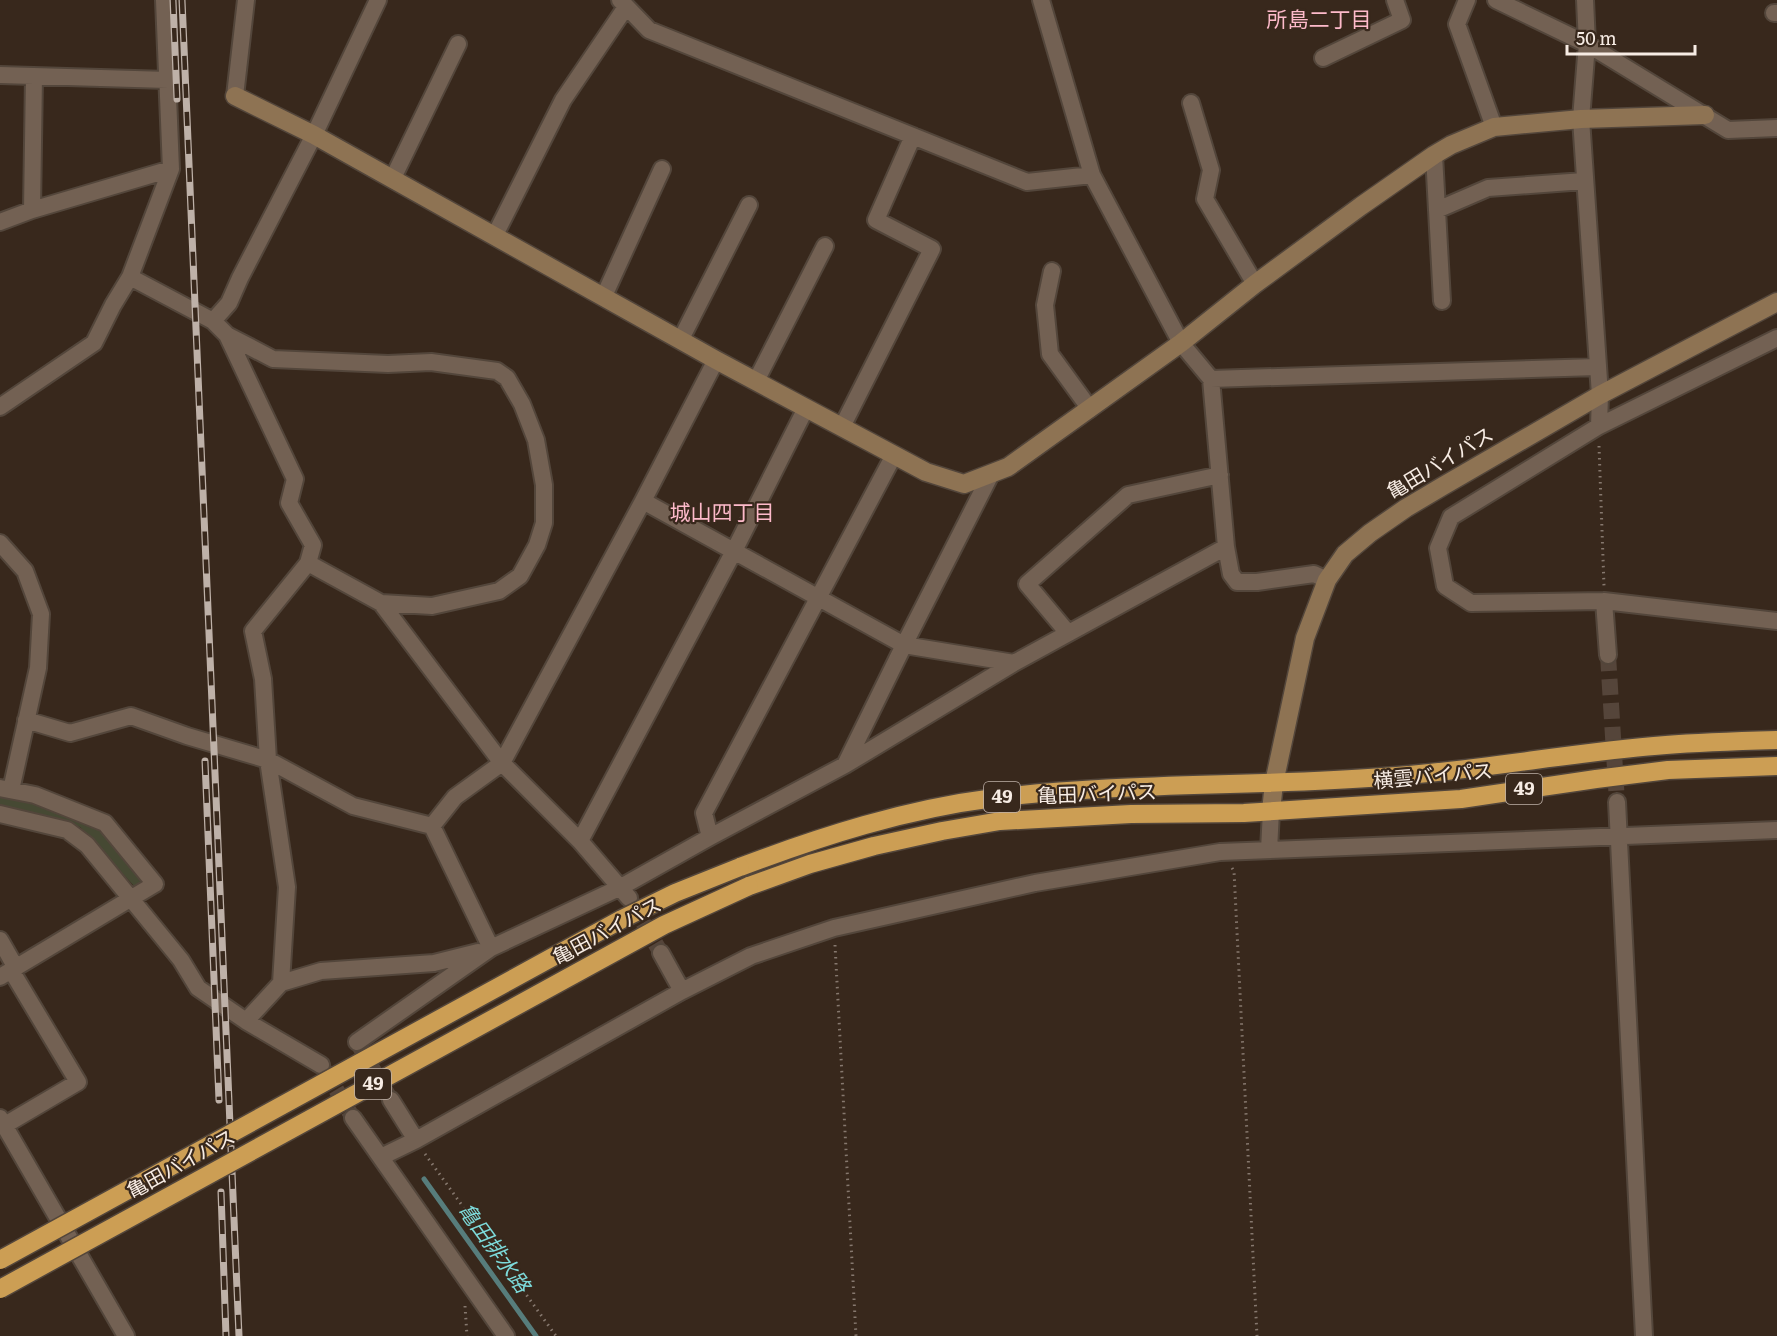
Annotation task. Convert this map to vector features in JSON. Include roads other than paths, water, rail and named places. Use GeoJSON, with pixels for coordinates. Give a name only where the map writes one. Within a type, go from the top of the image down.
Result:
{"type":"FeatureCollection","features":[{"type":"Feature","properties":{"kind":"highway","name":"横雲バイパス"},"geometry":{"type":"LineString","coordinates":[[1274,783],[1457,771],[1665,745],[1777,740]]}},
{"type":"Feature","properties":{"kind":"highway","name":"横雲バイパス"},"geometry":{"type":"LineString","coordinates":[[1271,810],[1461,799],[1658,772],[1734,766],[1777,766]]}},
{"type":"Feature","properties":{"kind":"highway","name":"亀田バイパス"},"geometry":{"type":"LineString","coordinates":[[0,1260],[622,919],[675,893],[797,845],[866,824],[943,806],[993,798],[1049,792],[1274,783]]}},
{"type":"Feature","properties":{"kind":"highway","name":"亀田バイパス"},"geometry":{"type":"LineString","coordinates":[[0,1289],[664,925],[749,886],[810,864],[874,846],[1000,821],[1131,814],[1244,813],[1271,810]]}},
{"type":"Feature","properties":{"kind":"street"},"geometry":{"type":"LineString","coordinates":[[0,407],[94,343],[130,277],[171,169],[164,0]]}},
{"type":"Feature","properties":{"kind":"street"},"geometry":{"type":"LineString","coordinates":[[246,0],[235,96],[393,178],[716,360],[894,455],[926,472],[964,484],[1008,467],[1181,343],[1255,284],[1361,206],[1451,145],[1494,127],[1581,119],[1705,115]]}},
{"type":"Feature","properties":{"kind":"street"},"geometry":{"type":"LineString","coordinates":[[213,321],[229,303],[314,135],[378,0]]}},
{"type":"Feature","properties":{"kind":"street"},"geometry":{"type":"LineString","coordinates":[[1041,0],[1092,175],[1181,343],[1211,379],[1226,547],[1231,574],[1237,582],[1257,582],[1314,574],[1327,580]]}},
{"type":"Feature","properties":{"kind":"street"},"geometry":{"type":"LineString","coordinates":[[1323,58],[1402,20],[1395,0]]}},
{"type":"Feature","properties":{"kind":"street"},"geometry":{"type":"LineString","coordinates":[[1467,0],[1457,24],[1494,127]]}},
{"type":"Feature","properties":{"kind":"street"},"geometry":{"type":"LineString","coordinates":[[1496,0],[1587,44],[1728,130],[1777,128]]}},
{"type":"Feature","properties":{"kind":"street"},"geometry":{"type":"LineString","coordinates":[[1585,0],[1587,44],[1581,119],[1600,395],[1599,426]]}},
{"type":"Feature","properties":{"kind":"street"},"geometry":{"type":"LineString","coordinates":[[495,235],[563,100],[623,3],[649,30],[1027,182],[1092,175]]}},
{"type":"Feature","properties":{"kind":"street"},"geometry":{"type":"LineString","coordinates":[[393,178],[458,44]]}},
{"type":"Feature","properties":{"kind":"street"},"geometry":{"type":"LineString","coordinates":[[0,75],[168,80]]}},
{"type":"Feature","properties":{"kind":"street"},"geometry":{"type":"LineString","coordinates":[[32,210],[34,76]]}},
{"type":"Feature","properties":{"kind":"street"},"geometry":{"type":"LineString","coordinates":[[1191,103],[1211,170],[1205,199],[1255,284]]}},
{"type":"Feature","properties":{"kind":"street"},"geometry":{"type":"LineString","coordinates":[[842,427],[932,249],[876,220],[913,136]]}},
{"type":"Feature","properties":{"kind":"street"},"geometry":{"type":"LineString","coordinates":[[1434,155],[1442,301]]}},
{"type":"Feature","properties":{"kind":"street"},"geometry":{"type":"LineString","coordinates":[[0,222],[32,210],[171,169]]}},
{"type":"Feature","properties":{"kind":"street"},"geometry":{"type":"LineString","coordinates":[[604,296],[662,170]]}},
{"type":"Feature","properties":{"kind":"street"},"geometry":{"type":"LineString","coordinates":[[1437,210],[1488,188],[1584,181]]}},
{"type":"Feature","properties":{"kind":"street"},"geometry":{"type":"LineString","coordinates":[[681,339],[749,205]]}},
{"type":"Feature","properties":{"kind":"street"},"geometry":{"type":"LineString","coordinates":[[756,381],[825,246]]}},
{"type":"Feature","properties":{"kind":"street"},"geometry":{"type":"LineString","coordinates":[[1052,271],[1045,305],[1050,354],[1090,409]]}},
{"type":"Feature","properties":{"kind":"street"},"geometry":{"type":"LineString","coordinates":[[130,277],[213,321],[227,335],[273,359],[388,364],[431,362],[497,371],[507,378],[522,404],[536,440],[544,485],[544,523],[537,545],[520,576],[499,591],[432,606],[381,603]]}},
{"type":"Feature","properties":{"kind":"street","name":"亀田バイパス"},"geometry":{"type":"LineString","coordinates":[[1271,810],[1274,783],[1305,638],[1327,580],[1346,554],[1370,533],[1406,508],[1600,395],[1777,302]]}},
{"type":"Feature","properties":{"kind":"street"},"geometry":{"type":"LineString","coordinates":[[227,335],[295,479],[289,502],[313,545],[308,563],[253,632],[263,679],[268,760],[287,887],[281,983]]}},
{"type":"Feature","properties":{"kind":"street"},"geometry":{"type":"LineString","coordinates":[[1777,338],[1599,426],[1451,517],[1438,548],[1445,586],[1471,603],[1604,601],[1777,621]]}},
{"type":"Feature","properties":{"kind":"street"},"geometry":{"type":"LineString","coordinates":[[432,826],[455,797],[502,763],[716,360]]}},
{"type":"Feature","properties":{"kind":"street"},"geometry":{"type":"LineString","coordinates":[[1211,379],[1597,368]]}},
{"type":"Feature","properties":{"kind":"street"},"geometry":{"type":"LineString","coordinates":[[580,842],[734,551],[806,408]]}},
{"type":"Feature","properties":{"kind":"street"},"geometry":{"type":"LineString","coordinates":[[710,837],[704,813],[894,455]]}},
{"type":"Feature","properties":{"kind":"street"},"geometry":{"type":"LineString","coordinates":[[845,765],[991,474]]}},
{"type":"Feature","properties":{"kind":"street"},"geometry":{"type":"LineString","coordinates":[[1068,633],[1027,584],[1128,495],[1220,476]]}},
{"type":"Feature","properties":{"kind":"street"},"geometry":{"type":"LineString","coordinates":[[643,501],[904,645],[1014,663]]}},
{"type":"Feature","properties":{"kind":"street"},"geometry":{"type":"LineString","coordinates":[[0,543],[26,571],[41,614],[38,668],[26,720],[5,789],[35,795],[105,823],[155,884],[9,972]]}},
{"type":"Feature","properties":{"kind":"street"},"geometry":{"type":"LineString","coordinates":[[246,1021],[281,983],[321,970],[434,963],[491,948],[625,893],[710,837],[845,765],[1014,663],[1226,547]]}},
{"type":"Feature","properties":{"kind":"street"},"geometry":{"type":"LineString","coordinates":[[308,563],[381,603],[502,763],[580,842],[625,893]]}},
{"type":"Feature","properties":{"kind":"street"},"geometry":{"type":"LineString","coordinates":[[1604,601],[1608,655]]}},
{"type":"Feature","properties":{"kind":"street"},"geometry":{"type":"LineString","coordinates":[[26,720],[70,733],[131,716],[268,760],[352,806],[432,826]]}},
{"type":"Feature","properties":{"kind":"street"},"geometry":{"type":"LineString","coordinates":[[1617,802],[1644,1336]]}},
{"type":"Feature","properties":{"kind":"street"},"geometry":{"type":"LineString","coordinates":[[1269,850],[1271,810]]}},
{"type":"Feature","properties":{"kind":"street"},"geometry":{"type":"LineString","coordinates":[[0,814],[67,830],[87,845],[181,960],[198,988],[246,1021],[321,1065]]}},
{"type":"Feature","properties":{"kind":"street"},"geometry":{"type":"LineString","coordinates":[[432,826],[491,948]]}},
{"type":"Feature","properties":{"kind":"street"},"geometry":{"type":"LineString","coordinates":[[381,1157],[416,1140],[682,991],[751,956],[834,928],[1035,883],[1220,852],[1777,830]]}},
{"type":"Feature","properties":{"kind":"street"},"geometry":{"type":"LineString","coordinates":[[0,940],[9,972],[78,1082],[2,1122],[126,1336]]}},
{"type":"Feature","properties":{"kind":"street"},"geometry":{"type":"LineString","coordinates":[[357,1042],[491,948]]}},
{"type":"Feature","properties":{"kind":"street"},"geometry":{"type":"LineString","coordinates":[[661,953],[682,991]]}},
{"type":"Feature","properties":{"kind":"street"},"geometry":{"type":"LineString","coordinates":[[391,1100],[416,1140]]}},
{"type":"Feature","properties":{"kind":"street"},"geometry":{"type":"LineString","coordinates":[[353,1118],[506,1336]]}},
{"type":"Feature","properties":{"kind":"waterway","name":"亀田排水路"},"geometry":{"type":"LineString","coordinates":[[424,1179],[536,1336]]}},
{"type":"Feature","properties":{"kind":"tunnel"},"geometry":{"type":"LineString","coordinates":[[1608,655],[1617,802]]}},
{"type":"Feature","properties":{"kind":"tunnel"},"geometry":{"type":"LineString","coordinates":[[631,902],[661,953]]}},
{"type":"Feature","properties":{"kind":"tunnel"},"geometry":{"type":"LineString","coordinates":[[357,1042],[391,1100]]}},
{"type":"Feature","properties":{"kind":"tunnel"},"geometry":{"type":"LineString","coordinates":[[324,1069],[353,1118]]}},
{"type":"Feature","properties":{"kind":"railway"},"geometry":{"type":"LineString","coordinates":[[173,0],[177,99]]}},
{"type":"Feature","properties":{"kind":"railway"},"geometry":{"type":"LineString","coordinates":[[182,0],[239,1336]]}},
{"type":"Feature","properties":{"kind":"railway"},"geometry":{"type":"LineString","coordinates":[[205,761],[219,1100]]}},
{"type":"Feature","properties":{"kind":"railway"},"geometry":{"type":"LineString","coordinates":[[221,1192],[226,1336]]}},
{"type":"Feature","properties":{"kind":"district","name":"所島二丁目"},"geometry":{"type":"Point","coordinates":[1319,20]}},
{"type":"Feature","properties":{"kind":"district","name":"城山四丁目"},"geometry":{"type":"Point","coordinates":[722,513]}}]}
